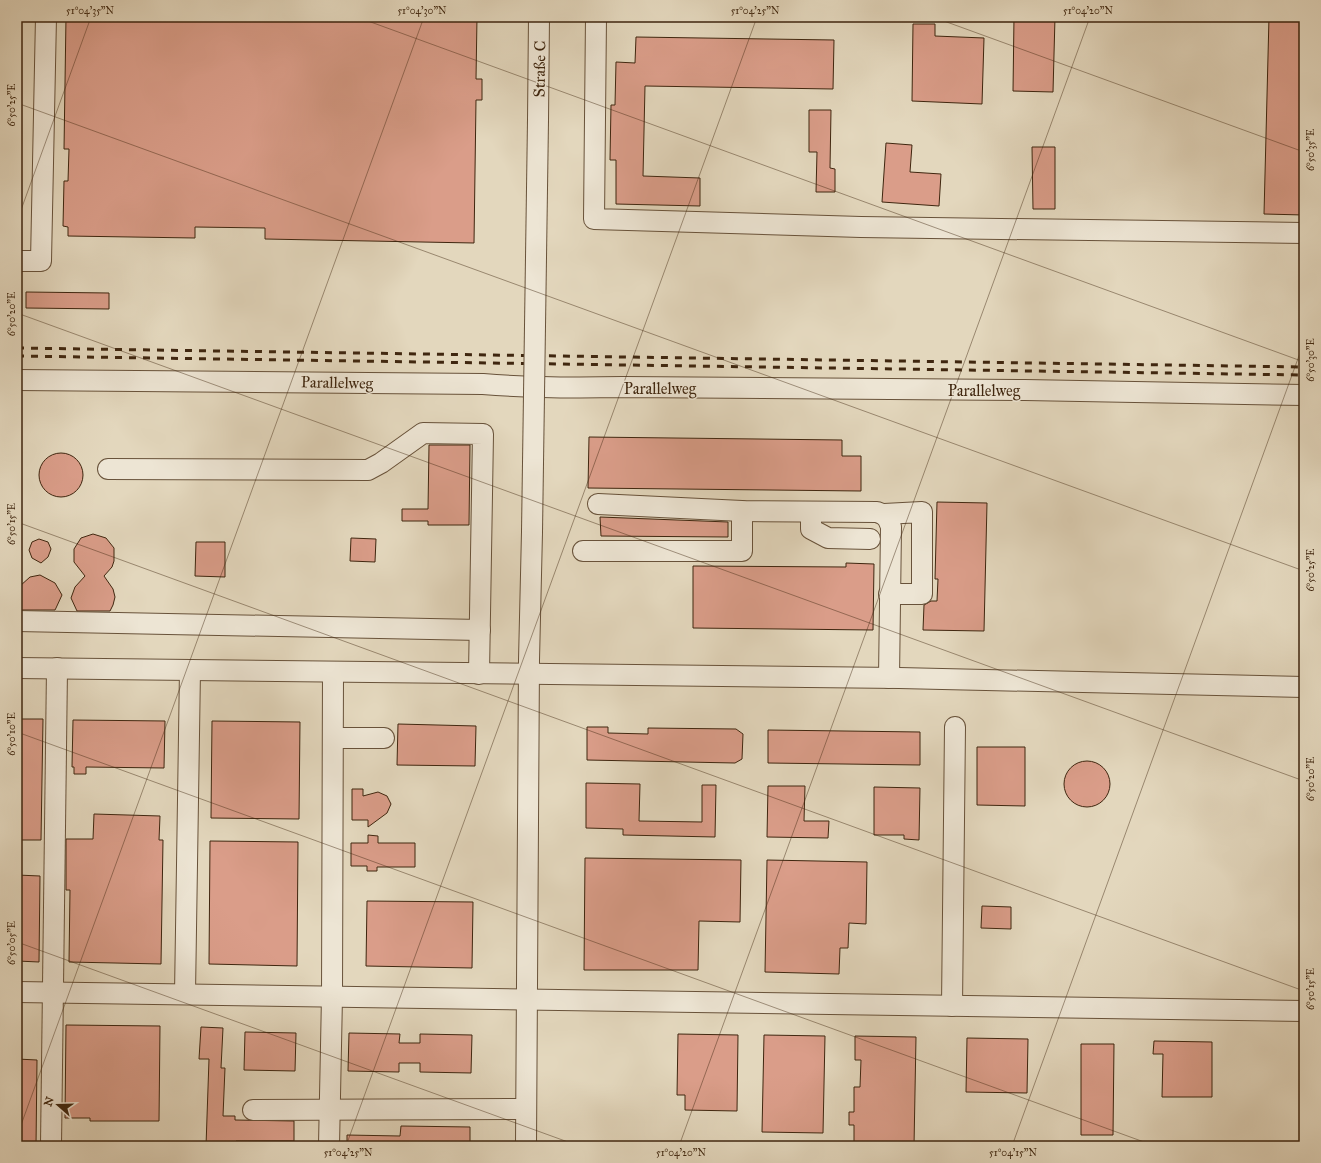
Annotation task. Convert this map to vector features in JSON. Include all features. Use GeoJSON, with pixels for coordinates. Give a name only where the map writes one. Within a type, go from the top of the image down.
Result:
{"type":"FeatureCollection","features":[{"type":"Feature","properties":{"kind":"street"},"geometry":{"type":"LineString","coordinates":[[17,261],[42,261],[46,17]]}},
{"type":"Feature","properties":{"kind":"street","name":"Straße C"},"geometry":{"type":"LineString","coordinates":[[526,1146],[529,675],[539,17]]}},
{"type":"Feature","properties":{"kind":"street"},"geometry":{"type":"LineString","coordinates":[[596,17],[594,219],[869,227],[1304,234]]}},
{"type":"Feature","properties":{"kind":"street","name":"Parallelweg"},"geometry":{"type":"LineString","coordinates":[[17,380],[483,384],[525,388],[1017,390],[1304,395]]}},
{"type":"Feature","properties":{"kind":"street"},"geometry":{"type":"LineString","coordinates":[[108,469],[368,470],[381,463],[423,433],[483,434],[479,674]]}},
{"type":"Feature","properties":{"kind":"street"},"geometry":{"type":"LineString","coordinates":[[598,504],[742,511],[877,512],[884,514],[922,512],[922,594],[889,594]]}},
{"type":"Feature","properties":{"kind":"street"},"geometry":{"type":"LineString","coordinates":[[584,551],[742,551],[742,511]]}},
{"type":"Feature","properties":{"kind":"street"},"geometry":{"type":"LineString","coordinates":[[812,512],[811,529],[828,538],[870,539]]}},
{"type":"Feature","properties":{"kind":"street"},"geometry":{"type":"LineString","coordinates":[[884,514],[888,518],[891,527],[889,678]]}},
{"type":"Feature","properties":{"kind":"street"},"geometry":{"type":"LineString","coordinates":[[17,621],[480,630]]}},
{"type":"Feature","properties":{"kind":"street"},"geometry":{"type":"LineString","coordinates":[[17,668],[889,678],[1304,687]]}},
{"type":"Feature","properties":{"kind":"street"},"geometry":{"type":"LineString","coordinates":[[51,1146],[56,668]]}},
{"type":"Feature","properties":{"kind":"street"},"geometry":{"type":"LineString","coordinates":[[185,994],[190,670]]}},
{"type":"Feature","properties":{"kind":"street"},"geometry":{"type":"LineString","coordinates":[[328,1146],[332,996],[333,672]]}},
{"type":"Feature","properties":{"kind":"street"},"geometry":{"type":"LineString","coordinates":[[952,1006],[955,727]]}},
{"type":"Feature","properties":{"kind":"street"},"geometry":{"type":"LineString","coordinates":[[333,738],[384,738]]}},
{"type":"Feature","properties":{"kind":"street"},"geometry":{"type":"LineString","coordinates":[[17,992],[1304,1011]]}},
{"type":"Feature","properties":{"kind":"street"},"geometry":{"type":"LineString","coordinates":[[253,1110],[329,1111],[526,1109]]}},
{"type":"Feature","properties":{"kind":"building"},"geometry":{"type":"Polygon","coordinates":[[[66,17],[477,17],[476,79],[482,79],[482,100],[476,100],[474,243],[265,239],[265,228],[195,227],[195,238],[68,236],[68,227],[63,226],[64,181],[68,181],[69,149],[64,149],[66,17]]]}},
{"type":"Feature","properties":{"kind":"building"},"geometry":{"type":"Polygon","coordinates":[[[1014,17],[1055,17],[1053,92],[1013,91],[1014,17]]]}},
{"type":"Feature","properties":{"kind":"building"},"geometry":{"type":"Polygon","coordinates":[[[1269,17],[1304,17],[1304,215],[1264,214],[1269,17]]]}},
{"type":"Feature","properties":{"kind":"building"},"geometry":{"type":"Polygon","coordinates":[[[913,24],[935,24],[935,36],[984,38],[982,104],[912,101],[913,24]]]}},
{"type":"Feature","properties":{"kind":"building"},"geometry":{"type":"Polygon","coordinates":[[[636,37],[834,40],[833,89],[645,86],[643,176],[700,178],[700,206],[616,204],[616,160],[610,160],[611,105],[615,105],[616,62],[635,63],[636,37]]]}},
{"type":"Feature","properties":{"kind":"building"},"geometry":{"type":"Polygon","coordinates":[[[809,110],[831,110],[830,168],[835,169],[835,192],[816,192],[817,152],[809,152],[809,110]]]}},
{"type":"Feature","properties":{"kind":"building"},"geometry":{"type":"Polygon","coordinates":[[[886,143],[912,145],[910,172],[941,174],[939,206],[882,202],[886,143]]]}},
{"type":"Feature","properties":{"kind":"building"},"geometry":{"type":"Polygon","coordinates":[[[1032,147],[1055,147],[1055,209],[1033,209],[1032,147]]]}},
{"type":"Feature","properties":{"kind":"building"},"geometry":{"type":"Polygon","coordinates":[[[26,292],[109,293],[109,309],[26,308],[26,292]]]}},
{"type":"Feature","properties":{"kind":"building"},"geometry":{"type":"Polygon","coordinates":[[[589,437],[842,440],[842,456],[861,456],[861,491],[588,488],[589,437]]]}},
{"type":"Feature","properties":{"kind":"building"},"geometry":{"type":"Polygon","coordinates":[[[429,445],[470,445],[469,525],[428,525],[428,521],[402,521],[402,509],[428,509],[429,445]]]}},
{"type":"Feature","properties":{"kind":"building"},"geometry":{"type":"Polygon","coordinates":[[[57,453],[65,453],[77,459],[83,471],[83,479],[77,491],[65,497],[57,497],[45,491],[39,479],[39,471],[45,459],[57,453]]]}},
{"type":"Feature","properties":{"kind":"building"},"geometry":{"type":"Polygon","coordinates":[[[937,502],[987,503],[984,631],[923,630],[924,605],[931,601],[937,601],[938,579],[935,579],[937,502]]]}},
{"type":"Feature","properties":{"kind":"building"},"geometry":{"type":"Polygon","coordinates":[[[600,517],[728,522],[728,537],[601,536],[600,517]]]}},
{"type":"Feature","properties":{"kind":"building"},"geometry":{"type":"Polygon","coordinates":[[[93,534],[106,538],[114,548],[114,561],[112,567],[104,576],[113,589],[115,597],[110,611],[77,611],[71,598],[75,587],[85,576],[74,562],[74,549],[81,538],[93,534]]]}},
{"type":"Feature","properties":{"kind":"building"},"geometry":{"type":"Polygon","coordinates":[[[351,538],[376,539],[375,562],[350,561],[351,538]]]}},
{"type":"Feature","properties":{"kind":"building"},"geometry":{"type":"Polygon","coordinates":[[[39,539],[48,542],[51,549],[48,557],[41,563],[32,558],[29,550],[32,542],[39,539]]]}},
{"type":"Feature","properties":{"kind":"building"},"geometry":{"type":"Polygon","coordinates":[[[196,542],[225,542],[225,577],[195,576],[196,542]]]}},
{"type":"Feature","properties":{"kind":"building"},"geometry":{"type":"Polygon","coordinates":[[[846,563],[874,564],[873,630],[693,628],[693,566],[846,567],[846,563]]]}},
{"type":"Feature","properties":{"kind":"building"},"geometry":{"type":"Polygon","coordinates":[[[40,575],[55,583],[62,595],[55,610],[21,610],[17,599],[20,586],[30,577],[40,575]]]}},
{"type":"Feature","properties":{"kind":"building"},"geometry":{"type":"Polygon","coordinates":[[[17,719],[43,719],[41,840],[17,840],[17,719]]]}},
{"type":"Feature","properties":{"kind":"building"},"geometry":{"type":"Polygon","coordinates":[[[73,720],[165,721],[164,768],[86,767],[86,774],[74,774],[74,767],[72,767],[73,720]]]}},
{"type":"Feature","properties":{"kind":"building"},"geometry":{"type":"Polygon","coordinates":[[[212,721],[300,722],[299,819],[211,818],[212,721]]]}},
{"type":"Feature","properties":{"kind":"building"},"geometry":{"type":"Polygon","coordinates":[[[398,724],[476,726],[475,766],[397,765],[398,724]]]}},
{"type":"Feature","properties":{"kind":"building"},"geometry":{"type":"Polygon","coordinates":[[[587,727],[608,727],[608,733],[648,734],[648,728],[736,729],[743,734],[742,759],[735,763],[587,760],[587,727]]]}},
{"type":"Feature","properties":{"kind":"building"},"geometry":{"type":"Polygon","coordinates":[[[768,730],[920,732],[920,765],[768,763],[768,730]]]}},
{"type":"Feature","properties":{"kind":"building"},"geometry":{"type":"Polygon","coordinates":[[[977,747],[1025,747],[1025,806],[977,805],[977,747]]]}},
{"type":"Feature","properties":{"kind":"building"},"geometry":{"type":"Polygon","coordinates":[[[1087,761],[1100,765],[1106,771],[1110,784],[1106,797],[1100,803],[1087,807],[1074,803],[1068,797],[1064,784],[1068,771],[1074,765],[1087,761]]]}},
{"type":"Feature","properties":{"kind":"building"},"geometry":{"type":"Polygon","coordinates":[[[586,783],[640,784],[639,821],[702,822],[702,785],[716,785],[715,837],[623,835],[623,829],[586,828],[586,783]]]}},
{"type":"Feature","properties":{"kind":"building"},"geometry":{"type":"Polygon","coordinates":[[[768,786],[805,786],[804,821],[829,821],[828,838],[767,837],[768,786]]]}},
{"type":"Feature","properties":{"kind":"building"},"geometry":{"type":"Polygon","coordinates":[[[874,787],[920,788],[919,840],[904,839],[904,835],[874,835],[874,787]]]}},
{"type":"Feature","properties":{"kind":"building"},"geometry":{"type":"Polygon","coordinates":[[[352,789],[363,789],[363,796],[378,792],[387,796],[391,804],[387,813],[368,827],[368,820],[352,820],[352,789]]]}},
{"type":"Feature","properties":{"kind":"building"},"geometry":{"type":"Polygon","coordinates":[[[94,814],[160,816],[159,840],[163,840],[161,964],[69,962],[70,890],[66,890],[66,839],[93,839],[94,814]]]}},
{"type":"Feature","properties":{"kind":"building"},"geometry":{"type":"Polygon","coordinates":[[[368,835],[378,836],[378,843],[415,843],[415,867],[377,867],[377,871],[367,871],[367,866],[351,866],[351,843],[368,843],[368,835]]]}},
{"type":"Feature","properties":{"kind":"building"},"geometry":{"type":"Polygon","coordinates":[[[210,841],[298,842],[297,966],[209,964],[210,841]]]}},
{"type":"Feature","properties":{"kind":"building"},"geometry":{"type":"Polygon","coordinates":[[[585,858],[741,860],[740,922],[699,921],[698,970],[584,970],[585,858]]]}},
{"type":"Feature","properties":{"kind":"building"},"geometry":{"type":"Polygon","coordinates":[[[767,860],[867,862],[866,924],[849,923],[848,948],[840,948],[839,974],[765,972],[767,860]]]}},
{"type":"Feature","properties":{"kind":"building"},"geometry":{"type":"Polygon","coordinates":[[[17,875],[40,876],[39,962],[17,961],[17,875]]]}},
{"type":"Feature","properties":{"kind":"building"},"geometry":{"type":"Polygon","coordinates":[[[367,901],[473,902],[472,968],[366,966],[367,901]]]}},
{"type":"Feature","properties":{"kind":"building"},"geometry":{"type":"Polygon","coordinates":[[[982,906],[1011,907],[1011,929],[981,928],[982,906]]]}},
{"type":"Feature","properties":{"kind":"building"},"geometry":{"type":"Polygon","coordinates":[[[66,1025],[160,1026],[159,1121],[90,1121],[90,1118],[65,1118],[66,1025]]]}},
{"type":"Feature","properties":{"kind":"building"},"geometry":{"type":"Polygon","coordinates":[[[201,1027],[223,1028],[221,1068],[225,1068],[223,1116],[235,1116],[235,1120],[294,1121],[294,1141],[236,1141],[236,1146],[206,1146],[209,1059],[199,1059],[201,1027]]]}},
{"type":"Feature","properties":{"kind":"building"},"geometry":{"type":"Polygon","coordinates":[[[245,1032],[296,1033],[295,1071],[244,1070],[245,1032]]]}},
{"type":"Feature","properties":{"kind":"building"},"geometry":{"type":"Polygon","coordinates":[[[349,1033],[400,1034],[399,1043],[420,1043],[420,1034],[472,1035],[471,1073],[420,1072],[420,1063],[399,1063],[399,1072],[348,1071],[349,1033]]]}},
{"type":"Feature","properties":{"kind":"building"},"geometry":{"type":"Polygon","coordinates":[[[678,1034],[738,1035],[737,1111],[685,1110],[685,1095],[677,1095],[678,1034]]]}},
{"type":"Feature","properties":{"kind":"building"},"geometry":{"type":"Polygon","coordinates":[[[764,1035],[825,1036],[823,1133],[762,1132],[764,1035]]]}},
{"type":"Feature","properties":{"kind":"building"},"geometry":{"type":"Polygon","coordinates":[[[855,1036],[916,1037],[914,1146],[854,1146],[854,1125],[849,1125],[849,1112],[854,1112],[854,1087],[860,1087],[861,1060],[855,1060],[855,1036]]]}},
{"type":"Feature","properties":{"kind":"building"},"geometry":{"type":"Polygon","coordinates":[[[967,1038],[1028,1039],[1027,1093],[966,1092],[967,1038]]]}},
{"type":"Feature","properties":{"kind":"building"},"geometry":{"type":"Polygon","coordinates":[[[1154,1041],[1212,1042],[1212,1097],[1162,1097],[1163,1054],[1153,1054],[1154,1041]]]}},
{"type":"Feature","properties":{"kind":"building"},"geometry":{"type":"Polygon","coordinates":[[[1081,1044],[1114,1044],[1113,1135],[1081,1135],[1081,1044]]]}},
{"type":"Feature","properties":{"kind":"building"},"geometry":{"type":"Polygon","coordinates":[[[17,1059],[37,1060],[36,1146],[17,1146],[17,1059]]]}},
{"type":"Feature","properties":{"kind":"building"},"geometry":{"type":"Polygon","coordinates":[[[401,1126],[470,1127],[470,1146],[347,1146],[347,1135],[400,1136],[401,1126]]]}},
{"type":"Feature","properties":{"kind":"railway"},"geometry":{"type":"LineString","coordinates":[[17,348],[1304,367]]}},
{"type":"Feature","properties":{"kind":"railway"},"geometry":{"type":"LineString","coordinates":[[17,356],[1304,375]]}}]}
